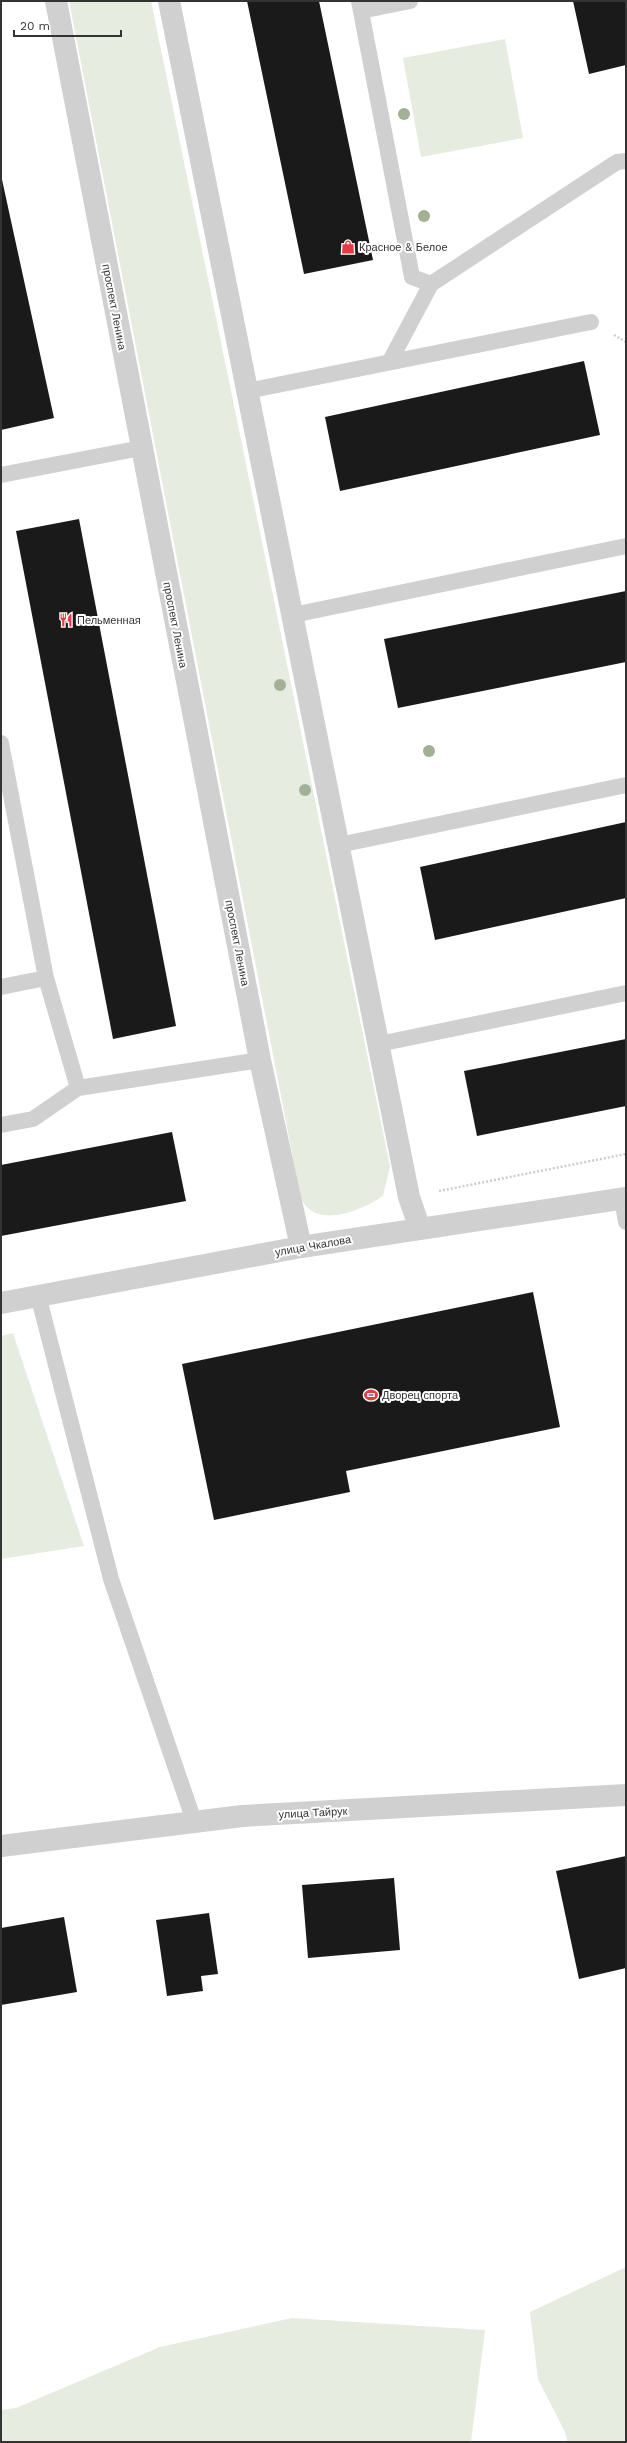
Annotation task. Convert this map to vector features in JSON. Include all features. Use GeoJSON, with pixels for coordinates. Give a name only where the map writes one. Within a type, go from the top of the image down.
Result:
{"type":"FeatureCollection","features":[{"type":"Feature","properties":{"kind":"street","name":"проспект Ленина"},"geometry":{"type":"LineString","coordinates":[[56,1],[260,1060],[301,1247]]}},
{"type":"Feature","properties":{"kind":"street"},"geometry":{"type":"LineString","coordinates":[[169,1],[409,1197],[420,1228]]}},
{"type":"Feature","properties":{"kind":"street","name":"улица Чкалова"},"geometry":{"type":"LineString","coordinates":[[1,1303],[301,1247],[624,1198]]}},
{"type":"Feature","properties":{"kind":"street","name":"улица Тайрук"},"geometry":{"type":"LineString","coordinates":[[1,1846],[195,1824],[242,1816],[626,1795]]}},
{"type":"Feature","properties":{"kind":"lane"},"geometry":{"type":"LineString","coordinates":[[410,1],[360,6],[412,277],[431,284]]}},
{"type":"Feature","properties":{"kind":"lane"},"geometry":{"type":"LineString","coordinates":[[390,361],[431,284],[617,162],[626,161]]}},
{"type":"Feature","properties":{"kind":"lane"},"geometry":{"type":"LineString","coordinates":[[247,391],[390,361],[591,322]]}},
{"type":"Feature","properties":{"kind":"lane"},"geometry":{"type":"LineString","coordinates":[[1,476],[141,448]]}},
{"type":"Feature","properties":{"kind":"lane"},"geometry":{"type":"LineString","coordinates":[[293,615],[626,546]]}},
{"type":"Feature","properties":{"kind":"lane"},"geometry":{"type":"LineString","coordinates":[[1,743],[46,978],[78,1088]]}},
{"type":"Feature","properties":{"kind":"lane"},"geometry":{"type":"LineString","coordinates":[[339,845],[626,785]]}},
{"type":"Feature","properties":{"kind":"lane"},"geometry":{"type":"LineString","coordinates":[[1,987],[46,978]]}},
{"type":"Feature","properties":{"kind":"lane"},"geometry":{"type":"LineString","coordinates":[[379,1044],[626,993]]}},
{"type":"Feature","properties":{"kind":"lane"},"geometry":{"type":"LineString","coordinates":[[1,1125],[33,1119],[78,1088],[260,1060]]}},
{"type":"Feature","properties":{"kind":"lane"},"geometry":{"type":"LineString","coordinates":[[624,1198],[626,1222]]}},
{"type":"Feature","properties":{"kind":"lane"},"geometry":{"type":"LineString","coordinates":[[38,1296],[111,1579],[195,1824]]}},
{"type":"Feature","properties":{"kind":"path"},"geometry":{"type":"LineString","coordinates":[[409,1197],[626,1154]]}},
{"type":"Feature","properties":{"kind":"shaded area"},"geometry":{"type":"Polygon","coordinates":[[[69,1],[151,1],[390,1166],[383,1196],[354,1211],[342,1214],[320,1214],[311,1210],[302,1200],[298,1184],[69,1]]]}},
{"type":"Feature","properties":{"kind":"shaded area"},"geometry":{"type":"Polygon","coordinates":[[[505,39],[523,138],[421,157],[403,58],[505,39]]]}},
{"type":"Feature","properties":{"kind":"shaded area"},"geometry":{"type":"Polygon","coordinates":[[[13,1333],[84,1546],[1,1559],[1,1336],[13,1333]]]}},
{"type":"Feature","properties":{"kind":"shaded area"},"geometry":{"type":"Polygon","coordinates":[[[626,2267],[626,2442],[567,2442],[565,2432],[538,2379],[530,2312],[626,2267]]]}},
{"type":"Feature","properties":{"kind":"shaded area"},"geometry":{"type":"Polygon","coordinates":[[[292,2318],[485,2330],[471,2442],[1,2442],[1,2410],[16,2408],[160,2347],[292,2318]]]}},
{"type":"Feature","properties":{"kind":"building"},"geometry":{"type":"Polygon","coordinates":[[[247,1],[319,1],[373,260],[304,274],[247,1]]]}},
{"type":"Feature","properties":{"kind":"building"},"geometry":{"type":"Polygon","coordinates":[[[573,1],[626,1],[626,65],[589,74],[573,1]]]}},
{"type":"Feature","properties":{"kind":"building"},"geometry":{"type":"Polygon","coordinates":[[[1,175],[54,418],[1,430],[1,175]]]}},
{"type":"Feature","properties":{"kind":"building"},"geometry":{"type":"Polygon","coordinates":[[[584,361],[600,435],[340,491],[325,417],[584,361]]]}},
{"type":"Feature","properties":{"kind":"building"},"geometry":{"type":"Polygon","coordinates":[[[79,519],[176,1026],[113,1039],[16,531],[79,519]]]}},
{"type":"Feature","properties":{"kind":"building"},"geometry":{"type":"Polygon","coordinates":[[[626,591],[626,662],[398,708],[384,639],[626,591]]]}},
{"type":"Feature","properties":{"kind":"building"},"geometry":{"type":"Polygon","coordinates":[[[626,822],[626,898],[435,940],[420,867],[626,822]]]}},
{"type":"Feature","properties":{"kind":"building"},"geometry":{"type":"Polygon","coordinates":[[[626,1039],[626,1106],[477,1136],[464,1071],[626,1039]]]}},
{"type":"Feature","properties":{"kind":"building"},"geometry":{"type":"Polygon","coordinates":[[[172,1132],[186,1201],[1,1236],[1,1165],[172,1132]]]}},
{"type":"Feature","properties":{"kind":"building","name":"Дворец спорта"},"geometry":{"type":"Polygon","coordinates":[[[533,1292],[560,1427],[346,1471],[350,1492],[214,1520],[182,1364],[533,1292]]]}},
{"type":"Feature","properties":{"kind":"building"},"geometry":{"type":"Polygon","coordinates":[[[626,1856],[626,1968],[579,1979],[556,1871],[626,1856]]]}},
{"type":"Feature","properties":{"kind":"building"},"geometry":{"type":"Polygon","coordinates":[[[394,1878],[400,1950],[308,1958],[302,1885],[394,1878]]]}},
{"type":"Feature","properties":{"kind":"building"},"geometry":{"type":"Polygon","coordinates":[[[209,1913],[218,1974],[201,1976],[203,1991],[167,1996],[156,1920],[209,1913]]]}},
{"type":"Feature","properties":{"kind":"building"},"geometry":{"type":"Polygon","coordinates":[[[64,1917],[77,1992],[1,2005],[1,1928],[64,1917]]]}},
{"type":"Feature","properties":{"kind":"place","name":"Красное & Белое"},"geometry":{"type":"Point","coordinates":[348,247]}},
{"type":"Feature","properties":{"kind":"place","name":"Пельменная"},"geometry":{"type":"Point","coordinates":[66,620]}},
{"type":"Feature","properties":{"kind":"place","name":"Дворец спорта"},"geometry":{"type":"Point","coordinates":[371,1395]}}]}
